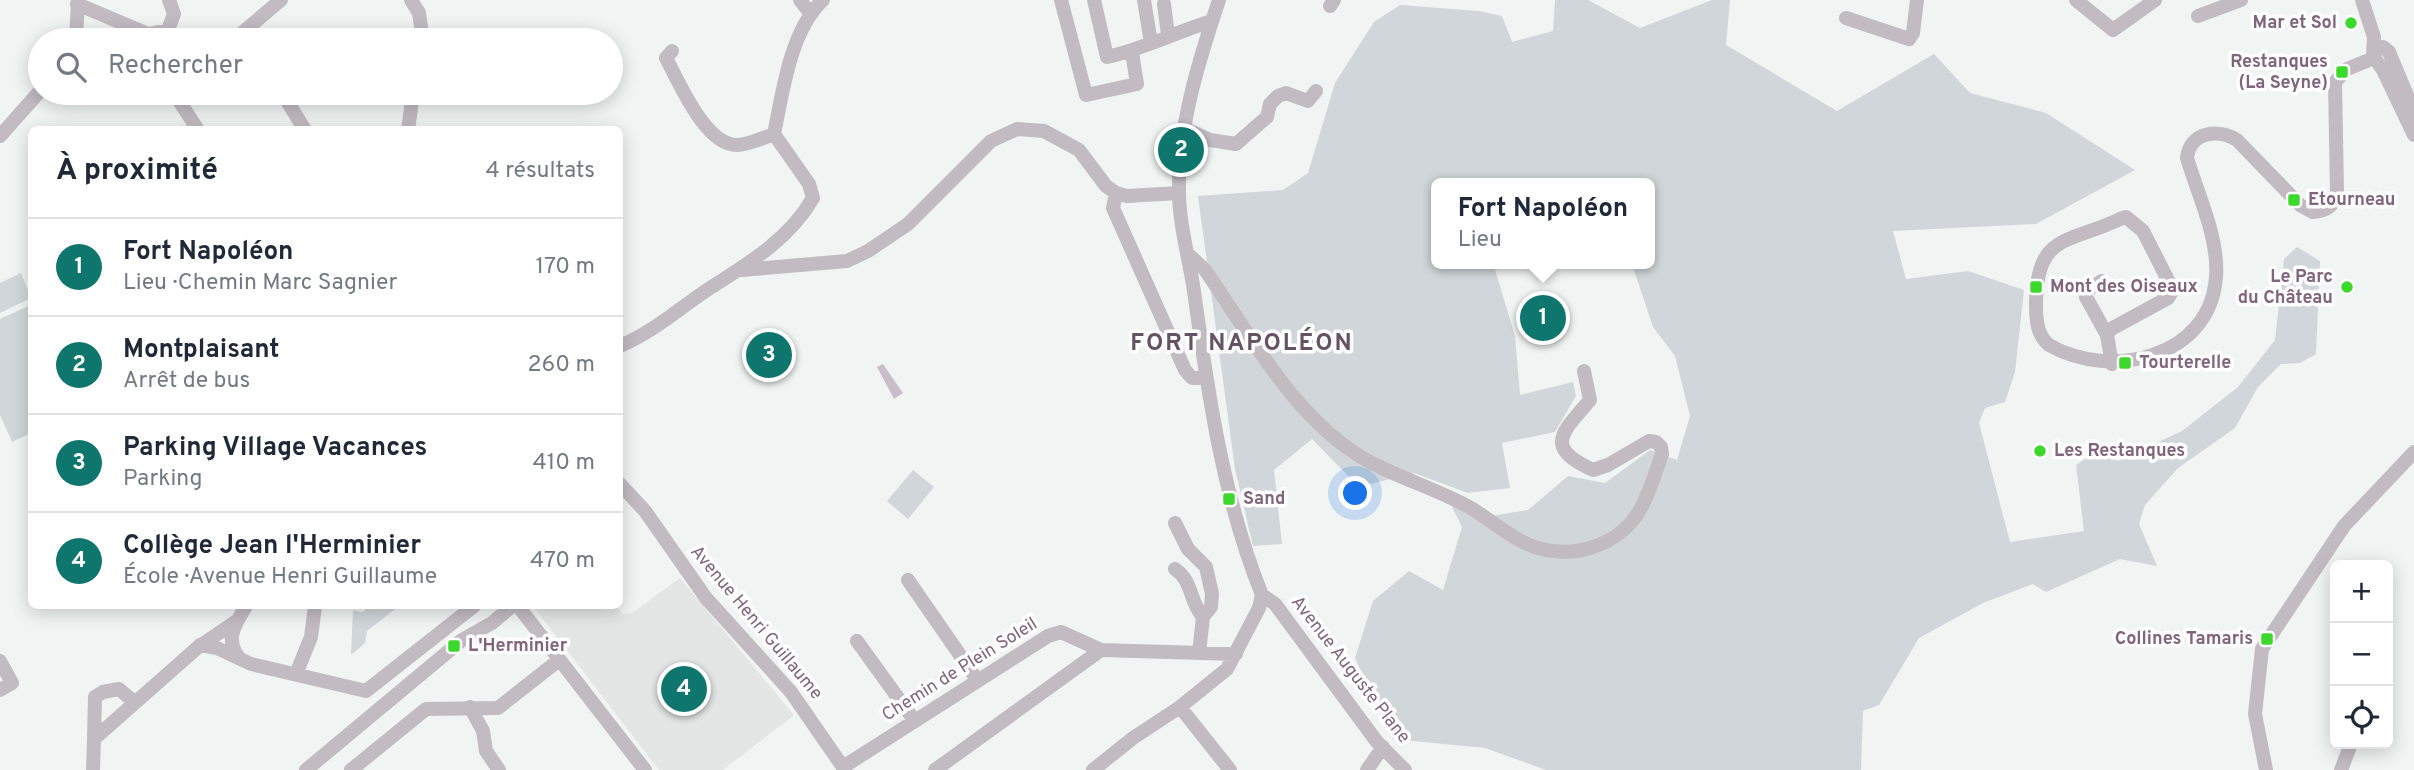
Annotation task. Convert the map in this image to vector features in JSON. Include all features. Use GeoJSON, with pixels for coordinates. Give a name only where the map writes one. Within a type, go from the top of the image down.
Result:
{"type":"FeatureCollection","features":[{"type":"Feature","properties":{"kind":"street"},"geometry":{"type":"LineString","coordinates":[[169,0],[174,14],[169,28]]}},
{"type":"Feature","properties":{"kind":"street"},"geometry":{"type":"LineString","coordinates":[[252,28],[281,0]]}},
{"type":"Feature","properties":{"kind":"street"},"geometry":{"type":"LineString","coordinates":[[411,0],[419,13],[421,28]]}},
{"type":"Feature","properties":{"kind":"street"},"geometry":{"type":"LineString","coordinates":[[800,0],[810,13]]}},
{"type":"Feature","properties":{"kind":"street"},"geometry":{"type":"LineString","coordinates":[[623,344],[648,334],[706,290],[742,270],[778,240],[813,198],[809,184],[774,134],[787,74],[810,13],[823,0]]}},
{"type":"Feature","properties":{"kind":"street"},"geometry":{"type":"LineString","coordinates":[[1061,0],[1086,95],[1137,84],[1132,52]]}},
{"type":"Feature","properties":{"kind":"street"},"geometry":{"type":"LineString","coordinates":[[1094,0],[1107,57],[1132,52],[1168,35],[1212,21]]}},
{"type":"Feature","properties":{"kind":"street"},"geometry":{"type":"LineString","coordinates":[[1144,0],[1151,43]]}},
{"type":"Feature","properties":{"kind":"street"},"geometry":{"type":"LineString","coordinates":[[1102,767],[1227,669],[1259,608],[1262,595],[1229,499],[1206,378],[1179,193],[1185,129],[1219,0]]}},
{"type":"Feature","properties":{"kind":"street"},"geometry":{"type":"LineString","coordinates":[[1846,18],[1909,39],[1913,33],[1917,0]]}},
{"type":"Feature","properties":{"kind":"street"},"geometry":{"type":"LineString","coordinates":[[2077,0],[2113,30],[2155,0]]}},
{"type":"Feature","properties":{"kind":"street"},"geometry":{"type":"LineString","coordinates":[[2198,16],[2241,0]]}},
{"type":"Feature","properties":{"kind":"street"},"geometry":{"type":"LineString","coordinates":[[2362,0],[2371,23],[2374,54],[2414,135]]}},
{"type":"Feature","properties":{"kind":"street"},"geometry":{"type":"LineString","coordinates":[[77,28],[78,2],[135,28]]}},
{"type":"Feature","properties":{"kind":"street"},"geometry":{"type":"LineString","coordinates":[[1164,4],[1168,35]]}},
{"type":"Feature","properties":{"kind":"street"},"geometry":{"type":"LineString","coordinates":[[2107,335],[2111,329],[2168,298],[2173,290],[2143,232],[2133,219],[2120,219],[2053,247],[2043,262],[2036,287],[2036,319],[2044,341],[2065,352],[2112,364],[2147,358],[2176,343],[2192,330],[2210,303],[2217,267],[2211,235],[2187,158],[2193,143],[2211,132],[2237,140],[2305,209],[2313,212],[2325,210],[2335,201],[2335,82],[2347,69],[2383,47],[2389,52],[2414,112]]}},
{"type":"Feature","properties":{"kind":"street"},"geometry":{"type":"LineString","coordinates":[[672,51],[666,58],[672,70],[707,128],[720,140],[736,145],[774,134]]}},
{"type":"Feature","properties":{"kind":"street"},"geometry":{"type":"LineString","coordinates":[[1185,129],[1210,140],[1236,144],[1267,117],[1270,104],[1278,96],[1286,93],[1308,101],[1316,91]]}},
{"type":"Feature","properties":{"kind":"street"},"geometry":{"type":"LineString","coordinates":[[0,136],[28,104]]}},
{"type":"Feature","properties":{"kind":"street"},"geometry":{"type":"LineString","coordinates":[[182,105],[195,126]]}},
{"type":"Feature","properties":{"kind":"street"},"geometry":{"type":"LineString","coordinates":[[289,105],[303,126]]}},
{"type":"Feature","properties":{"kind":"street"},"geometry":{"type":"LineString","coordinates":[[409,126],[411,105]]}},
{"type":"Feature","properties":{"kind":"street"},"geometry":{"type":"LineString","coordinates":[[742,270],[846,261],[868,251],[908,224],[991,141],[1017,129],[1044,131],[1079,150],[1106,186],[1116,193],[1126,196],[1179,193]]}},
{"type":"Feature","properties":{"kind":"street"},"geometry":{"type":"LineString","coordinates":[[1116,193],[1112,208],[1185,370],[1192,378],[1206,378]]}},
{"type":"Feature","properties":{"kind":"street"},"geometry":{"type":"LineString","coordinates":[[1188,254],[1205,270],[1305,408],[1343,443],[1368,461],[1471,508],[1525,544],[1565,553],[1599,546],[1621,531],[1643,506],[1662,454],[1661,447],[1656,442],[1649,441],[1608,465],[1592,470],[1569,459],[1562,450],[1563,432],[1590,400],[1584,371]]}},
{"type":"Feature","properties":{"kind":"street"},"geometry":{"type":"LineString","coordinates":[[2102,281],[2086,291],[2107,335],[2112,364]]}},
{"type":"Feature","properties":{"kind":"street"},"geometry":{"type":"LineString","coordinates":[[2266,770],[2255,714],[2262,649],[2344,526],[2414,452]]}},
{"type":"Feature","properties":{"kind":"street","name":"Avenue Henri Guillaume"},"geometry":{"type":"LineString","coordinates":[[623,487],[637,502],[706,598],[790,692],[844,769]]}},
{"type":"Feature","properties":{"kind":"street"},"geometry":{"type":"LineString","coordinates":[[623,496],[637,502]]}},
{"type":"Feature","properties":{"kind":"street"},"geometry":{"type":"LineString","coordinates":[[1175,523],[1188,549],[1206,567],[1211,607],[1203,617],[1199,653]]}},
{"type":"Feature","properties":{"kind":"street"},"geometry":{"type":"LineString","coordinates":[[1175,569],[1187,577],[1196,610],[1203,617]]}},
{"type":"Feature","properties":{"kind":"street"},"geometry":{"type":"LineString","coordinates":[[908,580],[978,681]]}},
{"type":"Feature","properties":{"kind":"street","name":"Avenue Auguste Plane"},"geometry":{"type":"LineString","coordinates":[[1262,595],[1275,604],[1382,747],[1405,770]]}},
{"type":"Feature","properties":{"kind":"street"},"geometry":{"type":"LineString","coordinates":[[94,738],[200,645],[235,622],[244,609]]}},
{"type":"Feature","properties":{"kind":"street"},"geometry":{"type":"LineString","coordinates":[[296,674],[311,637],[315,609]]}},
{"type":"Feature","properties":{"kind":"street"},"geometry":{"type":"LineString","coordinates":[[200,645],[237,656],[251,664],[359,690],[373,688],[470,609]]}},
{"type":"Feature","properties":{"kind":"street"},"geometry":{"type":"LineString","coordinates":[[306,770],[462,640],[492,623],[508,609]]}},
{"type":"Feature","properties":{"kind":"street"},"geometry":{"type":"LineString","coordinates":[[520,609],[645,770]]}},
{"type":"Feature","properties":{"kind":"street"},"geometry":{"type":"LineString","coordinates":[[235,622],[231,648],[237,656]]}},
{"type":"Feature","properties":{"kind":"street","name":"Chemin de Plein Soleil"},"geometry":{"type":"LineString","coordinates":[[844,769],[914,720],[1048,636],[1061,632],[1101,650]]}},
{"type":"Feature","properties":{"kind":"street"},"geometry":{"type":"LineString","coordinates":[[857,641],[914,720]]}},
{"type":"Feature","properties":{"kind":"street"},"geometry":{"type":"LineString","coordinates":[[935,770],[1101,650],[1236,654]]}},
{"type":"Feature","properties":{"kind":"street"},"geometry":{"type":"LineString","coordinates":[[351,770],[426,709],[498,708],[559,660]]}},
{"type":"Feature","properties":{"kind":"street"},"geometry":{"type":"LineString","coordinates":[[0,661],[12,682],[0,690]]}},
{"type":"Feature","properties":{"kind":"street"},"geometry":{"type":"LineString","coordinates":[[93,770],[95,697],[119,690],[134,702]]}},
{"type":"Feature","properties":{"kind":"street"},"geometry":{"type":"LineString","coordinates":[[470,707],[483,731],[486,751],[499,770]]}},
{"type":"Feature","properties":{"kind":"street"},"geometry":{"type":"LineString","coordinates":[[1180,708],[1230,770]]}},
{"type":"Feature","properties":{"kind":"street"},"geometry":{"type":"LineString","coordinates":[[1367,770],[1382,747]]}},
{"type":"Feature","properties":{"kind":"street"},"geometry":{"type":"LineString","coordinates":[[2341,770],[2349,749]]}},
{"type":"Feature","properties":{"kind":"shaded area"},"geometry":{"type":"Polygon","coordinates":[[[1555,0],[1588,0],[1640,28],[1712,0],[1730,0],[1726,45],[1837,111],[1934,54],[1970,93],[2046,113],[2135,170],[2036,224],[1893,231],[1906,279],[1968,271],[2024,290],[2015,372],[2005,402],[1985,408],[1979,423],[2010,542],[2084,531],[2076,465],[2098,451],[2118,461],[2182,431],[2238,387],[2275,340],[2284,259],[2297,247],[2320,261],[2316,354],[2300,363],[2281,364],[2258,387],[2235,428],[2178,468],[2145,505],[2139,524],[2157,566],[2120,559],[2046,592],[2033,584],[1983,603],[1919,638],[1879,705],[1863,711],[1861,770],[1546,770],[1485,748],[1393,739],[1355,658],[1373,601],[1409,571],[1443,590],[1462,527],[1452,507],[1455,505],[1479,518],[1528,510],[1568,476],[1605,483],[1650,450],[1677,460],[1690,416],[1675,356],[1653,327],[1634,269],[1655,269],[1655,178],[1431,178],[1431,269],[1500,269],[1495,270],[1515,336],[1520,395],[1573,382],[1576,396],[1555,432],[1502,443],[1510,488],[1468,493],[1414,473],[1359,487],[1312,439],[1274,470],[1282,544],[1253,546],[1235,469],[1198,196],[1283,190],[1308,173],[1335,83],[1374,22],[1400,5],[1479,11],[1502,16],[1512,42],[1553,31],[1555,0]]]}},
{"type":"Feature","properties":{"kind":"shaded area"},"geometry":{"type":"Polygon","coordinates":[[[21,273],[28,290],[28,299],[0,313],[0,283],[21,273]]]}},
{"type":"Feature","properties":{"kind":"shaded area"},"geometry":{"type":"Polygon","coordinates":[[[28,306],[28,434],[12,442],[0,415],[0,319],[28,306]]]}},
{"type":"Feature","properties":{"kind":"shaded area"},"geometry":{"type":"Polygon","coordinates":[[[883,364],[903,393],[894,399],[877,367],[883,364]]]}},
{"type":"Feature","properties":{"kind":"shaded area"},"geometry":{"type":"Polygon","coordinates":[[[913,470],[934,487],[908,519],[887,501],[913,470]]]}},
{"type":"Feature","properties":{"kind":"shaded area"},"geometry":{"type":"Polygon","coordinates":[[[680,578],[794,715],[723,770],[659,770],[535,609],[619,609],[623,614],[632,613],[680,578]]]}},
{"type":"Feature","properties":{"kind":"shaded area"},"geometry":{"type":"Polygon","coordinates":[[[366,609],[395,609],[367,631],[365,643],[351,655],[353,610],[362,612],[366,609]]]}},
{"type":"Feature","properties":{"kind":"place","name":"Mar et Sol"},"geometry":{"type":"Point","coordinates":[2351,23]}},
{"type":"Feature","properties":{"kind":"place","name":"Restanques (La Seyne)"},"geometry":{"type":"Point","coordinates":[2342,72]}},
{"type":"Feature","properties":{"kind":"place","name":"Montplaisant"},"geometry":{"type":"Point","coordinates":[1181,150]}},
{"type":"Feature","properties":{"kind":"place","name":"Etourneau"},"geometry":{"type":"Point","coordinates":[2294,200]}},
{"type":"Feature","properties":{"kind":"place","name":"Mont des Oiseaux"},"geometry":{"type":"Point","coordinates":[2036,287]}},
{"type":"Feature","properties":{"kind":"place","name":"Le Parc du Château"},"geometry":{"type":"Point","coordinates":[2347,287]}},
{"type":"Feature","properties":{"kind":"place","name":"Fort Napoléon"},"geometry":{"type":"Point","coordinates":[1543,318]}},
{"type":"Feature","properties":{"kind":"place","name":"Parking Village Vacances"},"geometry":{"type":"Point","coordinates":[769,355]}},
{"type":"Feature","properties":{"kind":"place","name":"Tourterelle"},"geometry":{"type":"Point","coordinates":[2125,363]}},
{"type":"Feature","properties":{"kind":"place","name":"Les Restanques"},"geometry":{"type":"Point","coordinates":[2040,451]}},
{"type":"Feature","properties":{"kind":"place","name":"Sand"},"geometry":{"type":"Point","coordinates":[1229,499]}},
{"type":"Feature","properties":{"kind":"place","name":"Collines Tamaris"},"geometry":{"type":"Point","coordinates":[2267,639]}},
{"type":"Feature","properties":{"kind":"place","name":"L'Herminier"},"geometry":{"type":"Point","coordinates":[454,646]}},
{"type":"Feature","properties":{"kind":"place","name":"Collège Jean l'Herminier"},"geometry":{"type":"Point","coordinates":[684,689]}},
{"type":"Feature","properties":{"kind":"district","name":"FORT NAPOLÉON"},"geometry":{"type":"Point","coordinates":[1242,344]}}]}
